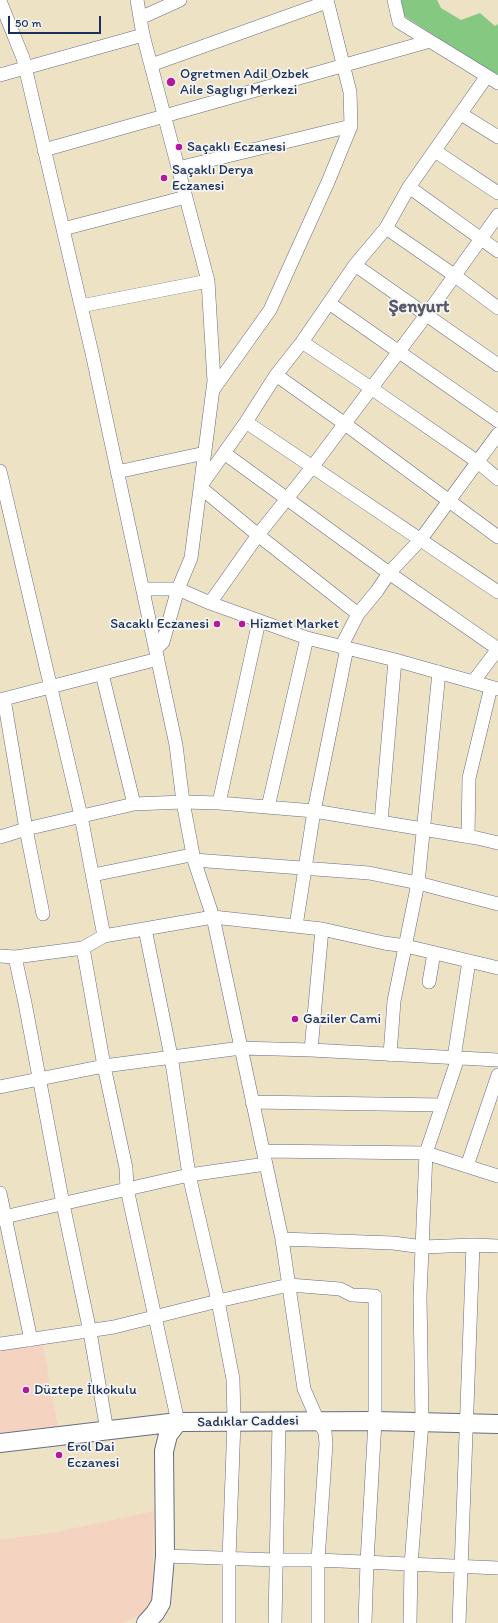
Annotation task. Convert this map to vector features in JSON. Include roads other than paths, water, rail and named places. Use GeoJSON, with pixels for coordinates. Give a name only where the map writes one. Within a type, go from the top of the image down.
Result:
{"type":"FeatureCollection","features":[{"type":"Feature","properties":{"kind":"main road","name":"Sadıklar Caddesi"},"geometry":{"type":"LineString","coordinates":[[0,1443],[178,1422],[375,1421],[498,1424]]}},
{"type":"Feature","properties":{"kind":"main road"},"geometry":{"type":"LineString","coordinates":[[146,1623],[155,1614],[161,1603],[165,1556],[164,1451],[168,1435],[178,1422]]}},
{"type":"Feature","properties":{"kind":"street"},"geometry":{"type":"LineString","coordinates":[[43,914],[2,700],[102,674],[157,654],[163,642],[178,589],[191,558],[214,381],[208,282],[151,65],[137,0]]}},
{"type":"Feature","properties":{"kind":"street"},"geometry":{"type":"LineString","coordinates":[[140,18],[180,0]]}},
{"type":"Feature","properties":{"kind":"street"},"geometry":{"type":"LineString","coordinates":[[200,487],[246,422],[276,375],[302,342],[355,265],[386,228],[409,187],[461,114],[493,80],[399,22],[394,0]]}},
{"type":"Feature","properties":{"kind":"street"},"geometry":{"type":"LineString","coordinates":[[0,1],[23,58],[81,306],[176,745],[183,802],[194,860],[213,917],[282,1239],[304,1389],[318,1421],[325,1432],[326,1444],[318,1560],[318,1623]]}},
{"type":"Feature","properties":{"kind":"street"},"geometry":{"type":"LineString","coordinates":[[151,65],[327,1],[350,92],[351,126],[328,182],[270,310],[213,390]]}},
{"type":"Feature","properties":{"kind":"street"},"geometry":{"type":"LineString","coordinates":[[0,75],[144,35]]}},
{"type":"Feature","properties":{"kind":"street"},"geometry":{"type":"LineString","coordinates":[[44,150],[430,41]]}},
{"type":"Feature","properties":{"kind":"street"},"geometry":{"type":"LineString","coordinates":[[461,114],[498,137]]}},
{"type":"Feature","properties":{"kind":"street"},"geometry":{"type":"LineString","coordinates":[[178,168],[351,126]]}},
{"type":"Feature","properties":{"kind":"street"},"geometry":{"type":"LineString","coordinates":[[435,151],[498,193]]}},
{"type":"Feature","properties":{"kind":"street"},"geometry":{"type":"LineString","coordinates":[[409,187],[498,251]]}},
{"type":"Feature","properties":{"kind":"street"},"geometry":{"type":"LineString","coordinates":[[63,229],[186,196]]}},
{"type":"Feature","properties":{"kind":"street"},"geometry":{"type":"LineString","coordinates":[[210,603],[258,535],[313,466],[427,314],[498,214]]}},
{"type":"Feature","properties":{"kind":"street"},"geometry":{"type":"LineString","coordinates":[[386,228],[454,275],[498,308]]}},
{"type":"Feature","properties":{"kind":"street"},"geometry":{"type":"LineString","coordinates":[[355,265],[498,365]]}},
{"type":"Feature","properties":{"kind":"street"},"geometry":{"type":"LineString","coordinates":[[81,306],[208,282]]}},
{"type":"Feature","properties":{"kind":"street"},"geometry":{"type":"LineString","coordinates":[[329,303],[498,421]]}},
{"type":"Feature","properties":{"kind":"street"},"geometry":{"type":"LineString","coordinates":[[302,342],[478,462],[498,479]]}},
{"type":"Feature","properties":{"kind":"street"},"geometry":{"type":"LineString","coordinates":[[276,375],[498,537]]}},
{"type":"Feature","properties":{"kind":"street"},"geometry":{"type":"LineString","coordinates":[[246,422],[498,592]]}},
{"type":"Feature","properties":{"kind":"street"},"geometry":{"type":"LineString","coordinates":[[296,926],[314,811],[344,647],[358,614],[377,591],[389,573],[421,539],[498,434]]}},
{"type":"Feature","properties":{"kind":"street"},"geometry":{"type":"LineString","coordinates":[[117,472],[205,453]]}},
{"type":"Feature","properties":{"kind":"street"},"geometry":{"type":"LineString","coordinates":[[224,453],[288,498],[389,573],[498,649],[474,682]]}},
{"type":"Feature","properties":{"kind":"street"},"geometry":{"type":"LineString","coordinates":[[0,471],[82,816],[104,936]]}},
{"type":"Feature","properties":{"kind":"street"},"geometry":{"type":"LineString","coordinates":[[200,487],[358,614]]}},
{"type":"Feature","properties":{"kind":"street"},"geometry":{"type":"LineString","coordinates":[[143,589],[178,589],[210,603],[308,638],[395,660],[495,688],[469,778],[468,837]]}},
{"type":"Feature","properties":{"kind":"street"},"geometry":{"type":"LineString","coordinates":[[219,803],[259,621]]}},
{"type":"Feature","properties":{"kind":"street"},"geometry":{"type":"LineString","coordinates":[[268,807],[308,638]]}},
{"type":"Feature","properties":{"kind":"street"},"geometry":{"type":"LineString","coordinates":[[381,822],[395,660]]}},
{"type":"Feature","properties":{"kind":"street"},"geometry":{"type":"LineString","coordinates":[[390,1055],[394,1001],[418,883],[439,672]]}},
{"type":"Feature","properties":{"kind":"street"},"geometry":{"type":"LineString","coordinates":[[102,674],[134,804]]}},
{"type":"Feature","properties":{"kind":"street"},"geometry":{"type":"LineString","coordinates":[[0,837],[26,829],[134,804],[183,802],[219,803],[314,811],[498,843]]}},
{"type":"Feature","properties":{"kind":"street"},"geometry":{"type":"LineString","coordinates":[[93,875],[190,856],[194,860],[305,867],[369,873],[418,883],[498,904]]}},
{"type":"Feature","properties":{"kind":"street"},"geometry":{"type":"LineString","coordinates":[[0,956],[15,957],[83,948],[104,936],[213,917],[322,930],[406,946],[498,968]]}},
{"type":"Feature","properties":{"kind":"street"},"geometry":{"type":"LineString","coordinates":[[145,929],[171,1056],[189,1175],[218,1301],[233,1380],[234,1422],[229,1558],[229,1623]]}},
{"type":"Feature","properties":{"kind":"street"},"geometry":{"type":"LineString","coordinates":[[311,1050],[322,930]]}},
{"type":"Feature","properties":{"kind":"street"},"geometry":{"type":"LineString","coordinates":[[83,948],[104,1066],[126,1168],[127,1189],[178,1422]]}},
{"type":"Feature","properties":{"kind":"street"},"geometry":{"type":"LineString","coordinates":[[429,982],[434,953]]}},
{"type":"Feature","properties":{"kind":"street"},"geometry":{"type":"LineString","coordinates":[[15,957],[63,1204],[90,1332],[107,1431]]}},
{"type":"Feature","properties":{"kind":"street"},"geometry":{"type":"LineString","coordinates":[[410,1623],[411,1565],[422,1422],[420,1296],[426,1153],[456,1058],[469,961]]}},
{"type":"Feature","properties":{"kind":"street"},"geometry":{"type":"LineString","coordinates":[[0,1087],[104,1066],[241,1048],[311,1050],[498,1060]]}},
{"type":"Feature","properties":{"kind":"street"},"geometry":{"type":"LineString","coordinates":[[467,1166],[498,1075]]}},
{"type":"Feature","properties":{"kind":"street"},"geometry":{"type":"LineString","coordinates":[[252,1102],[442,1105]]}},
{"type":"Feature","properties":{"kind":"street"},"geometry":{"type":"LineString","coordinates":[[3,1218],[264,1158],[426,1153],[498,1176]]}},
{"type":"Feature","properties":{"kind":"street"},"geometry":{"type":"LineString","coordinates":[[0,1193],[3,1218],[31,1340]]}},
{"type":"Feature","properties":{"kind":"street"},"geometry":{"type":"LineString","coordinates":[[282,1239],[393,1243],[423,1247],[473,1245],[498,1246]]}},
{"type":"Feature","properties":{"kind":"street"},"geometry":{"type":"LineString","coordinates":[[459,1623],[473,1245]]}},
{"type":"Feature","properties":{"kind":"street"},"geometry":{"type":"LineString","coordinates":[[0,1344],[90,1332],[155,1318],[218,1301],[289,1285],[340,1288],[352,1295],[375,1296],[375,1421],[365,1623]]}},
{"type":"Feature","properties":{"kind":"street"},"geometry":{"type":"LineString","coordinates":[[275,1623],[275,1560],[279,1422]]}},
{"type":"Feature","properties":{"kind":"street"},"geometry":{"type":"LineString","coordinates":[[165,1556],[318,1560],[498,1568]]}},
{"type":"Feature","properties":{"kind":"street"},"geometry":{"type":"LineString","coordinates":[[159,1623],[161,1603]]}},
{"type":"Feature","properties":{"kind":"place","name":"Ogretmen Adil Ozbek Aile Saglıgı Merkezi"},"geometry":{"type":"Point","coordinates":[171,82]}},
{"type":"Feature","properties":{"kind":"place","name":"Saçaklı Eczanesi"},"geometry":{"type":"Point","coordinates":[179,147]}},
{"type":"Feature","properties":{"kind":"place","name":"Saçaklı Derya Eczanesi"},"geometry":{"type":"Point","coordinates":[164,178]}},
{"type":"Feature","properties":{"kind":"place","name":"Sacaklı Eczanesi"},"geometry":{"type":"Point","coordinates":[217,624]}},
{"type":"Feature","properties":{"kind":"place","name":"Hizmet Market"},"geometry":{"type":"Point","coordinates":[242,624]}},
{"type":"Feature","properties":{"kind":"place","name":"Gaziler Cami"},"geometry":{"type":"Point","coordinates":[295,1019]}},
{"type":"Feature","properties":{"kind":"place","name":"Düztepe İlkokulu"},"geometry":{"type":"Point","coordinates":[26,1390]}},
{"type":"Feature","properties":{"kind":"place","name":"Erol Dai Eczanesi"},"geometry":{"type":"Point","coordinates":[59,1455]}},
{"type":"Feature","properties":{"kind":"district","name":"Şenyurt"},"geometry":{"type":"Point","coordinates":[419,307]}}]}
